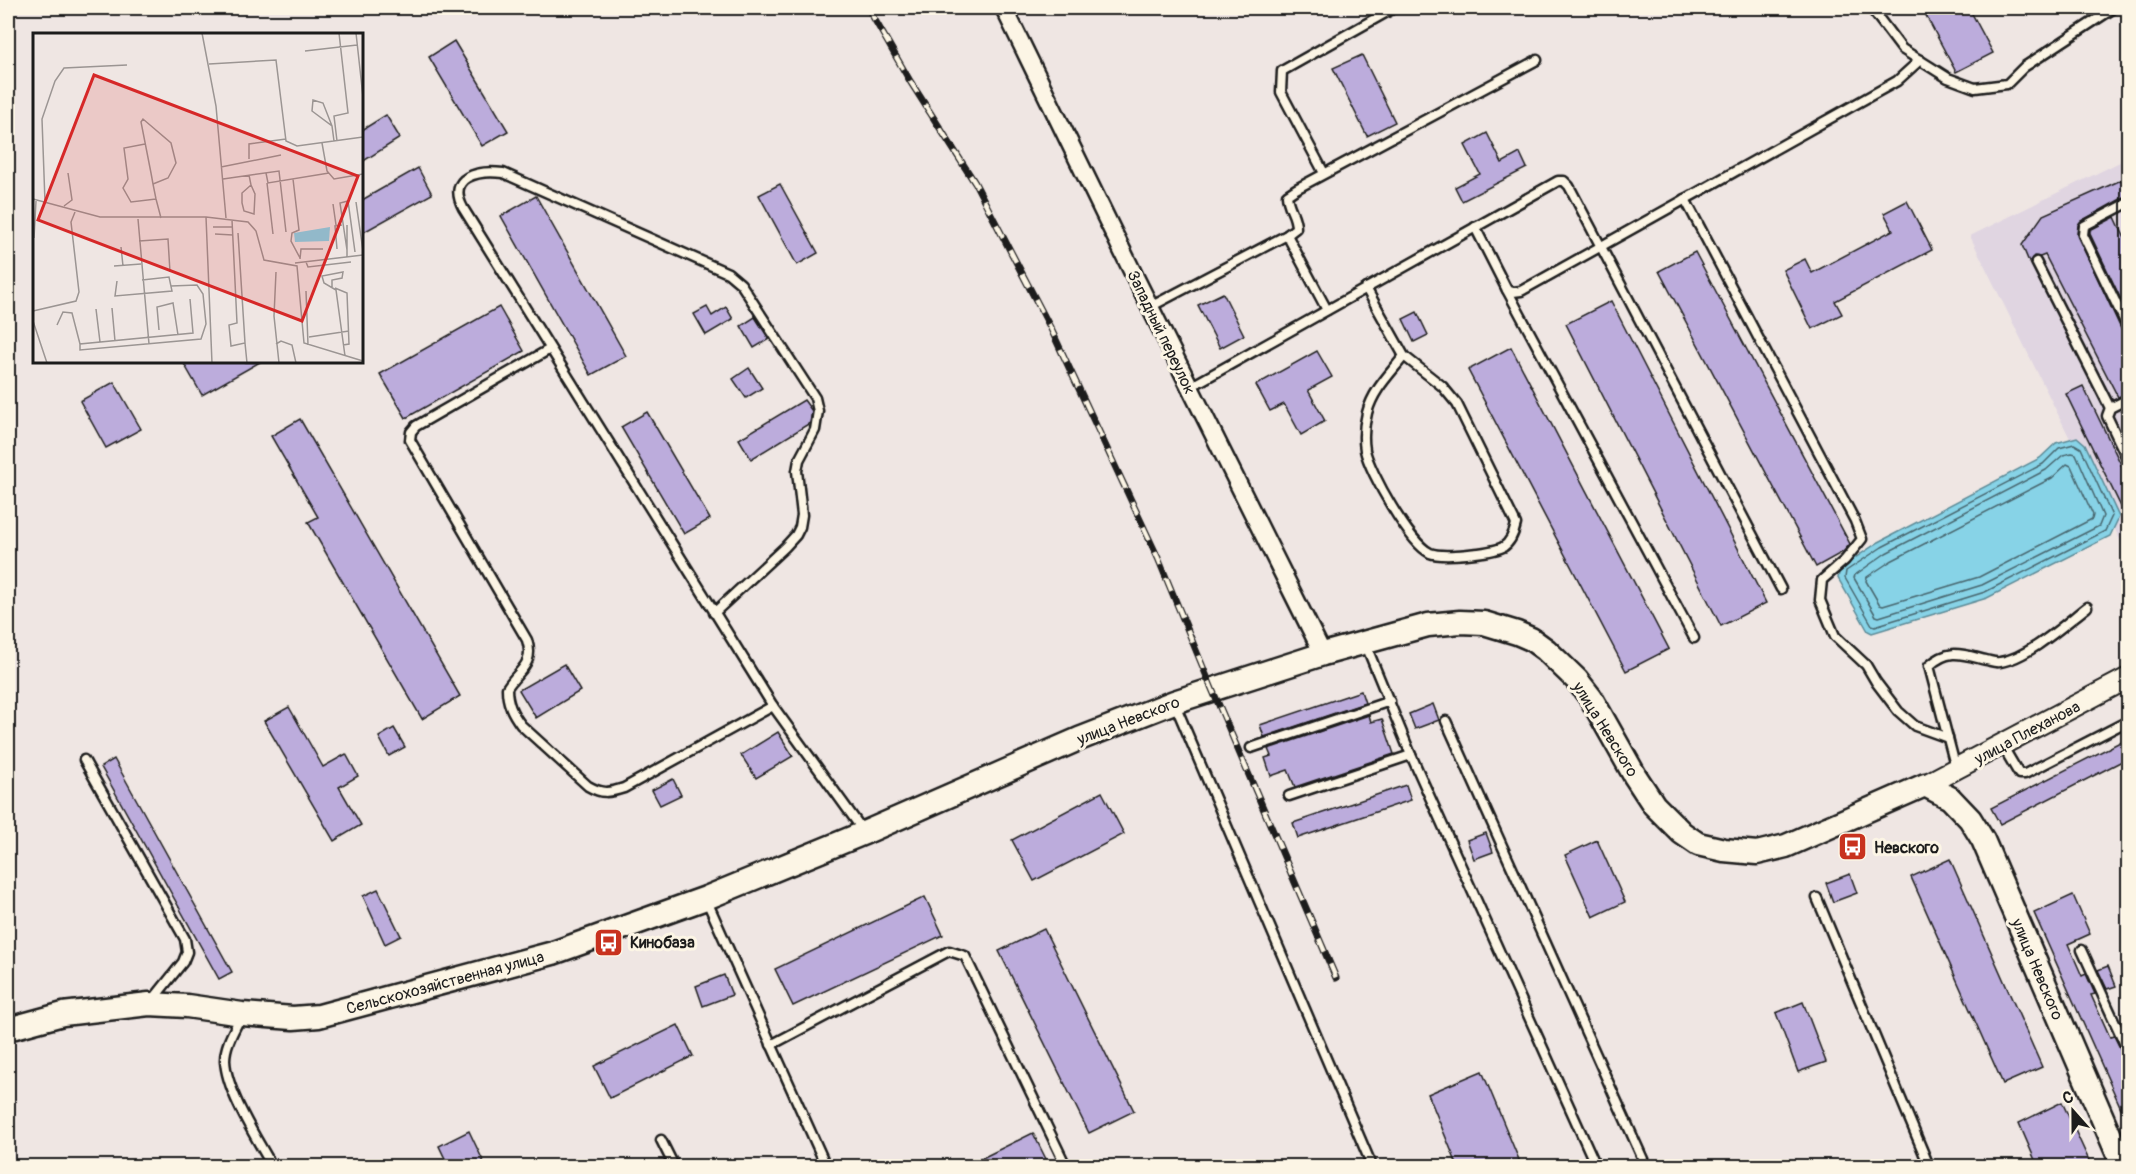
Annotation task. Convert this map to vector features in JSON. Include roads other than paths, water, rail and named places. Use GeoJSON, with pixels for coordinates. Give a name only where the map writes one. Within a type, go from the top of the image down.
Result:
{"type":"FeatureCollection","features":[{"type":"Feature","properties":{"kind":"main road","name":"улица Невского"},"geometry":{"type":"LineString","coordinates":[[864,833],[1078,739],[1174,702],[1323,654],[1428,625],[1460,622],[1484,623],[1531,639],[1577,680],[1591,699],[1654,805],[1682,833],[1698,844],[1724,850],[1757,852],[1786,846],[1925,785],[1950,798],[1970,819],[1983,840],[2123,1167]]}},
{"type":"Feature","properties":{"kind":"main road","name":"Сельскохозяйственная улица"},"geometry":{"type":"LineString","coordinates":[[8,1029],[63,1014],[149,1004],[293,1018],[319,1016],[554,953],[706,898],[864,833]]}},
{"type":"Feature","properties":{"kind":"street","name":"Западный переулок"},"geometry":{"type":"LineString","coordinates":[[1004,8],[1323,654]]}},
{"type":"Feature","properties":{"kind":"street","name":"улица Плеханова"},"geometry":{"type":"LineString","coordinates":[[1925,785],[2128,678]]}},
{"type":"Feature","properties":{"kind":"lane"},"geometry":{"type":"LineString","coordinates":[[1324,173],[1281,92],[1282,71],[1394,8]]}},
{"type":"Feature","properties":{"kind":"lane"},"geometry":{"type":"LineString","coordinates":[[1871,8],[1902,49],[1948,78],[1975,88],[2007,84],[2024,67],[2114,8]]}},
{"type":"Feature","properties":{"kind":"lane"},"geometry":{"type":"LineString","coordinates":[[1150,307],[1287,235],[1296,228],[1296,218],[1288,204],[1287,195],[1537,60]]}},
{"type":"Feature","properties":{"kind":"lane"},"geometry":{"type":"LineString","coordinates":[[1507,290],[1521,291],[1897,81],[1920,60]]}},
{"type":"Feature","properties":{"kind":"lane"},"geometry":{"type":"LineString","coordinates":[[714,613],[785,547],[800,527],[802,515],[797,471],[818,423],[815,398],[741,284],[728,273],[503,173],[489,171],[467,178],[460,183],[458,188],[460,202],[550,349],[714,613],[773,706],[864,833]]}},
{"type":"Feature","properties":{"kind":"lane"},"geometry":{"type":"LineString","coordinates":[[1190,387],[1558,181],[1564,181],[1569,186],[1601,246],[1781,589]]}},
{"type":"Feature","properties":{"kind":"lane"},"geometry":{"type":"LineString","coordinates":[[1685,199],[1855,521],[1862,539],[1845,560],[1822,580],[1820,600],[1835,636],[1866,665],[1898,711],[1915,726],[1948,738]]}},
{"type":"Feature","properties":{"kind":"lane"},"geometry":{"type":"LineString","coordinates":[[2128,203],[2084,226],[2083,235],[2128,328]]}},
{"type":"Feature","properties":{"kind":"lane"},"geometry":{"type":"LineString","coordinates":[[1475,227],[1694,638]]}},
{"type":"Feature","properties":{"kind":"lane"},"geometry":{"type":"LineString","coordinates":[[1287,235],[1327,310]]}},
{"type":"Feature","properties":{"kind":"lane"},"geometry":{"type":"LineString","coordinates":[[2036,262],[2110,408]]}},
{"type":"Feature","properties":{"kind":"lane"},"geometry":{"type":"LineString","coordinates":[[1366,288],[1404,356],[1442,386],[1456,404],[1516,524],[1513,536],[1504,546],[1486,552],[1440,555],[1430,553],[1403,525],[1390,504],[1365,451],[1364,429],[1374,393],[1404,356]]}},
{"type":"Feature","properties":{"kind":"lane"},"geometry":{"type":"LineString","coordinates":[[550,349],[416,426],[411,432],[410,440],[527,640],[530,649],[528,660],[507,688],[509,704],[515,716],[521,725],[588,786],[600,792],[610,793],[624,788],[773,706]]}},
{"type":"Feature","properties":{"kind":"lane"},"geometry":{"type":"LineString","coordinates":[[2128,399],[2110,408],[2107,417],[2128,460]]}},
{"type":"Feature","properties":{"kind":"lane"},"geometry":{"type":"LineString","coordinates":[[1956,770],[1929,666],[1941,655],[1957,654],[1998,663],[2010,659],[2046,640],[2087,607]]}},
{"type":"Feature","properties":{"kind":"lane"},"geometry":{"type":"LineString","coordinates":[[1365,642],[1412,755],[1596,1167]]}},
{"type":"Feature","properties":{"kind":"lane"},"geometry":{"type":"LineString","coordinates":[[1251,748],[1390,701]]}},
{"type":"Feature","properties":{"kind":"lane"},"geometry":{"type":"LineString","coordinates":[[1174,702],[1372,1167]]}},
{"type":"Feature","properties":{"kind":"lane"},"geometry":{"type":"LineString","coordinates":[[1446,721],[1646,1167]]}},
{"type":"Feature","properties":{"kind":"lane"},"geometry":{"type":"LineString","coordinates":[[2002,745],[2019,774],[2025,774],[2128,721]]}},
{"type":"Feature","properties":{"kind":"lane"},"geometry":{"type":"LineString","coordinates":[[1289,796],[1412,755]]}},
{"type":"Feature","properties":{"kind":"lane"},"geometry":{"type":"LineString","coordinates":[[84,760],[185,939],[187,952],[183,962],[149,1004]]}},
{"type":"Feature","properties":{"kind":"lane"},"geometry":{"type":"LineString","coordinates":[[706,898],[826,1167]]}},
{"type":"Feature","properties":{"kind":"lane"},"geometry":{"type":"LineString","coordinates":[[1817,898],[1929,1167]]}},
{"type":"Feature","properties":{"kind":"lane"},"geometry":{"type":"LineString","coordinates":[[2082,950],[2128,1051]]}},
{"type":"Feature","properties":{"kind":"lane"},"geometry":{"type":"LineString","coordinates":[[771,1045],[950,951],[965,956],[1066,1167]]}},
{"type":"Feature","properties":{"kind":"lane"},"geometry":{"type":"LineString","coordinates":[[242,1014],[226,1050],[227,1072],[238,1103],[272,1167]]}},
{"type":"Feature","properties":{"kind":"lane"},"geometry":{"type":"LineString","coordinates":[[661,1140],[674,1167]]}},
{"type":"Feature","properties":{"kind":"water"},"geometry":{"type":"Polygon","coordinates":[[[2077,437],[2085,444],[2119,517],[2110,536],[1987,598],[1872,633],[1868,631],[1838,578],[1840,568],[1879,542],[2040,458],[2056,443],[2077,437]]]}},
{"type":"Feature","properties":{"kind":"railway"},"geometry":{"type":"LineString","coordinates":[[868,8],[910,81],[975,183],[1051,329],[1158,558],[1336,978]]}},
{"type":"Feature","properties":{"kind":"place","name":"Невского"},"geometry":{"type":"Point","coordinates":[1853,847]}},
{"type":"Feature","properties":{"kind":"place","name":"Кинобаза"},"geometry":{"type":"Point","coordinates":[609,942]}}]}
